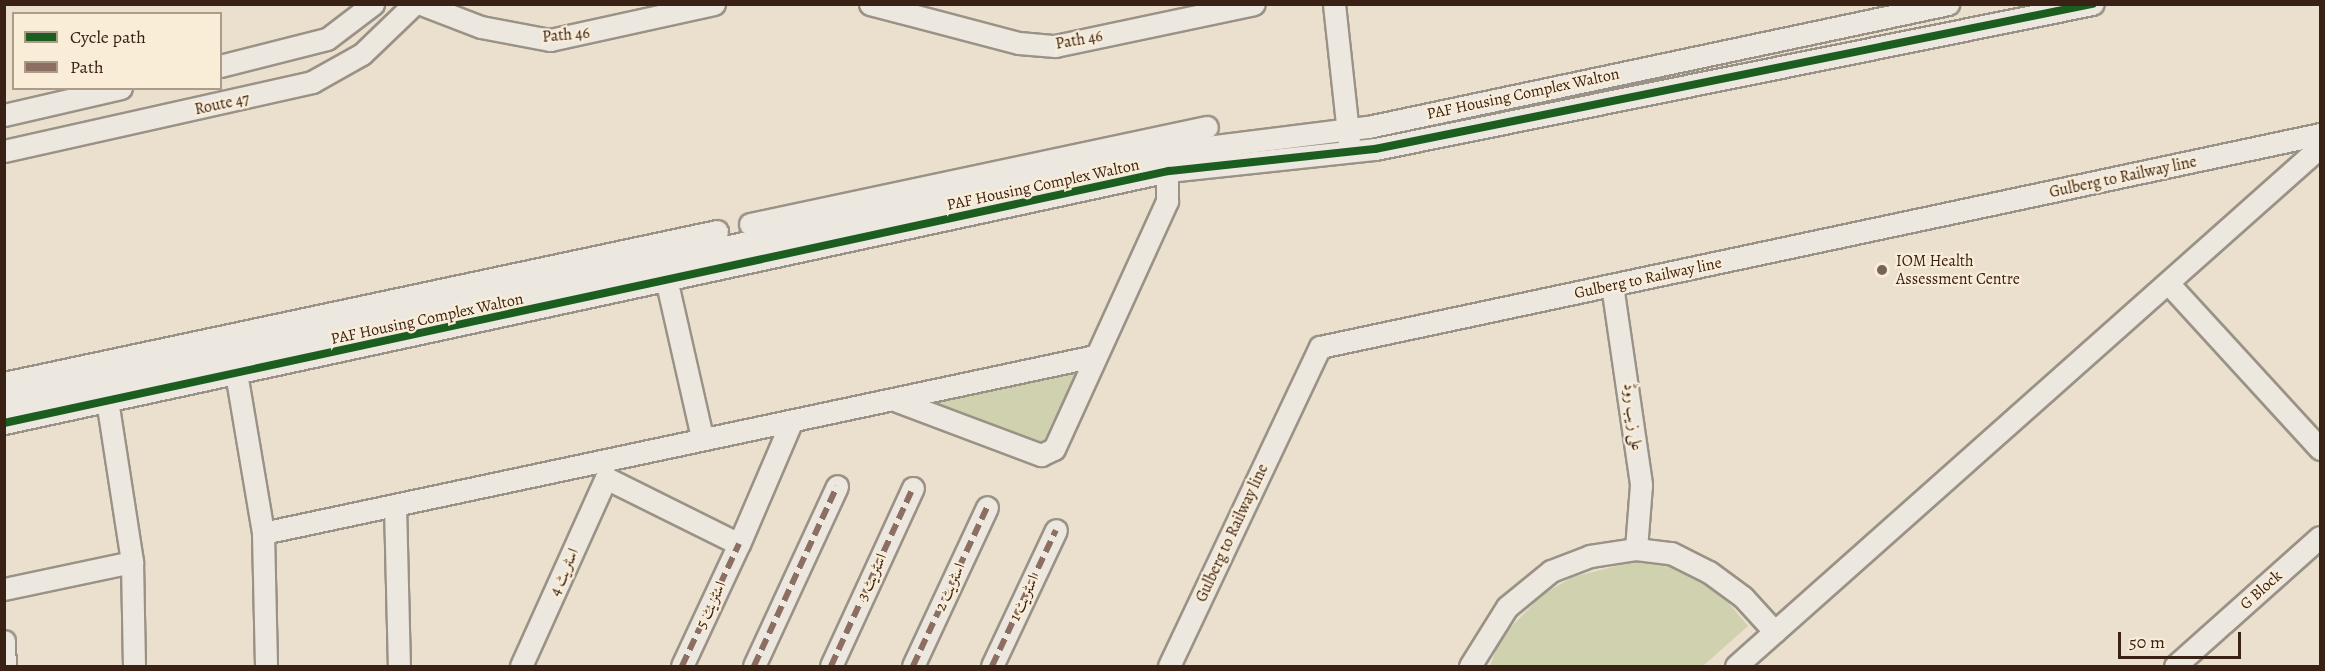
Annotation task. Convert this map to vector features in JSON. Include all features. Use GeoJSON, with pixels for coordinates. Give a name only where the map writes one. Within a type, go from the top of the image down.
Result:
{"type":"FeatureCollection","features":[{"type":"Feature","properties":{"kind":"street"},"geometry":{"type":"LineString","coordinates":[[222,65],[327,39],[373,4]]}},
{"type":"Feature","properties":{"kind":"street","name":"Route 47"},"geometry":{"type":"LineString","coordinates":[[4,151],[312,82],[362,54],[414,4]]}},
{"type":"Feature","properties":{"kind":"street","name":"Path 46"},"geometry":{"type":"LineString","coordinates":[[421,4],[481,27],[550,40],[714,4]]}},
{"type":"Feature","properties":{"kind":"street","name":"Path 46"},"geometry":{"type":"LineString","coordinates":[[870,4],[1019,44],[1055,46],[1254,4]]}},
{"type":"Feature","properties":{"kind":"street"},"geometry":{"type":"LineString","coordinates":[[1334,4],[1350,152]]}},
{"type":"Feature","properties":{"kind":"street","name":"PAF Housing Complex Walton"},"geometry":{"type":"LineString","coordinates":[[4,423],[223,356],[1166,153],[1349,129],[1948,4]]}},
{"type":"Feature","properties":{"kind":"street","name":"PAF Housing Complex Walton"},"geometry":{"type":"LineString","coordinates":[[4,402],[106,390],[223,356],[667,283],[1166,153],[1350,152],[1567,114],[2092,4]]}},
{"type":"Feature","properties":{"kind":"street"},"geometry":{"type":"LineString","coordinates":[[4,115],[112,90]]}},
{"type":"Feature","properties":{"kind":"street"},"geometry":{"type":"LineString","coordinates":[[897,401],[1046,456],[1167,201],[1166,153],[1207,127]]}},
{"type":"Feature","properties":{"kind":"street","name":"Gulberg to Railway line"},"geometry":{"type":"LineString","coordinates":[[1171,666],[1320,347],[2320,134]]}},
{"type":"Feature","properties":{"kind":"street"},"geometry":{"type":"LineString","coordinates":[[1736,666],[2320,147]]}},
{"type":"Feature","properties":{"kind":"street"},"geometry":{"type":"LineString","coordinates":[[667,283],[702,438]]}},
{"type":"Feature","properties":{"kind":"street"},"geometry":{"type":"LineString","coordinates":[[2168,283],[2320,449]]}},
{"type":"Feature","properties":{"kind":"street","name":"علی زیب روڈ"},"geometry":{"type":"LineString","coordinates":[[1612,285],[1641,485],[1636,549]]}},
{"type":"Feature","properties":{"kind":"street"},"geometry":{"type":"LineString","coordinates":[[4,383],[223,356],[263,533],[266,666]]}},
{"type":"Feature","properties":{"kind":"street"},"geometry":{"type":"LineString","coordinates":[[263,533],[395,505],[605,469],[702,438],[790,425],[1095,356]]}},
{"type":"Feature","properties":{"kind":"street"},"geometry":{"type":"LineString","coordinates":[[106,390],[132,562],[134,666]]}},
{"type":"Feature","properties":{"kind":"street","name":"اسٹریٹ 5"},"geometry":{"type":"LineString","coordinates":[[682,666],[739,544],[790,425]]}},
{"type":"Feature","properties":{"kind":"street"},"geometry":{"type":"LineString","coordinates":[[605,469],[739,544]]}},
{"type":"Feature","properties":{"kind":"street","name":"اسٹریٹ 4"},"geometry":{"type":"LineString","coordinates":[[521,666],[605,469]]}},
{"type":"Feature","properties":{"kind":"street"},"geometry":{"type":"LineString","coordinates":[[754,666],[837,486]]}},
{"type":"Feature","properties":{"kind":"street","name":"اسٹریٹ 3"},"geometry":{"type":"LineString","coordinates":[[831,666],[913,488]]}},
{"type":"Feature","properties":{"kind":"street"},"geometry":{"type":"LineString","coordinates":[[395,505],[399,666]]}},
{"type":"Feature","properties":{"kind":"street","name":"اسٹریٹ 2"},"geometry":{"type":"LineString","coordinates":[[913,666],[987,507]]}},
{"type":"Feature","properties":{"kind":"street","name":"اسٹریٹ 1"},"geometry":{"type":"LineString","coordinates":[[992,666],[1056,530]]}},
{"type":"Feature","properties":{"kind":"street","name":"G Block"},"geometry":{"type":"LineString","coordinates":[[2175,666],[2320,537]]}},
{"type":"Feature","properties":{"kind":"street"},"geometry":{"type":"LineString","coordinates":[[1470,666],[1507,607],[1551,572],[1590,556],[1636,549],[1671,554],[1709,572],[1743,597],[1775,632]]}},
{"type":"Feature","properties":{"kind":"street"},"geometry":{"type":"LineString","coordinates":[[4,589],[132,562]]}},
{"type":"Feature","properties":{"kind":"street"},"geometry":{"type":"LineString","coordinates":[[4,641],[5,666]]}},
{"type":"Feature","properties":{"kind":"green space"},"geometry":{"type":"Polygon","coordinates":[[[1085,365],[1046,448],[935,411],[941,396],[1085,365]]]}},
{"type":"Feature","properties":{"kind":"green space"},"geometry":{"type":"Polygon","coordinates":[[[1636,561],[1679,568],[1722,595],[1748,626],[1703,666],[1490,666],[1501,637],[1543,594],[1573,577],[1636,561]]]}},
{"type":"Feature","properties":{"kind":"marked path"},"geometry":{"type":"LineString","coordinates":[[754,666],[837,486]]}},
{"type":"Feature","properties":{"kind":"marked path"},"geometry":{"type":"LineString","coordinates":[[831,666],[913,488]]}},
{"type":"Feature","properties":{"kind":"marked path"},"geometry":{"type":"LineString","coordinates":[[913,666],[987,507]]}},
{"type":"Feature","properties":{"kind":"marked path"},"geometry":{"type":"LineString","coordinates":[[992,666],[1056,530]]}},
{"type":"Feature","properties":{"kind":"marked path"},"geometry":{"type":"LineString","coordinates":[[682,666],[739,544]]}},
{"type":"Feature","properties":{"kind":"cycle path"},"geometry":{"type":"LineString","coordinates":[[4,423],[1169,171],[1375,149],[2092,4]]}},
{"type":"Feature","properties":{"kind":"place","name":"IOM Health Assessment Centre"},"geometry":{"type":"Point","coordinates":[1882,270]}}]}
